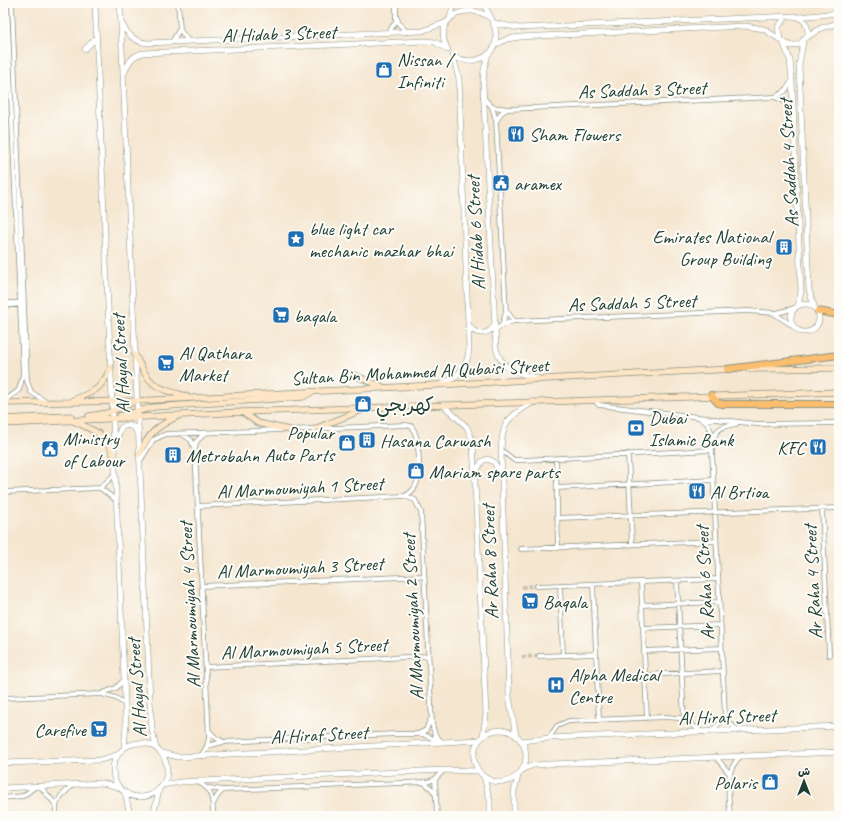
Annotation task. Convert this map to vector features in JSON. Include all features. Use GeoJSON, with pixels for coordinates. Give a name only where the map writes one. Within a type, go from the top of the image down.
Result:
{"type":"FeatureCollection","features":[{"type":"Feature","properties":{"kind":"highway"},"geometry":{"type":"LineString","coordinates":[[816,309],[839,315]]}},
{"type":"Feature","properties":{"kind":"highway"},"geometry":{"type":"LineString","coordinates":[[727,369],[839,356]]}},
{"type":"Feature","properties":{"kind":"highway"},"geometry":{"type":"LineString","coordinates":[[711,395],[714,400],[723,404],[839,404]]}},
{"type":"Feature","properties":{"kind":"main road"},"geometry":{"type":"LineString","coordinates":[[135,355],[150,382],[158,388],[192,398]]}},
{"type":"Feature","properties":{"kind":"main road"},"geometry":{"type":"LineString","coordinates":[[68,402],[97,390],[103,384],[111,367]]}},
{"type":"Feature","properties":{"kind":"main road","name":"Sultan Bin Mohammed Al Qubaisi Street"},"geometry":{"type":"LineString","coordinates":[[3,402],[113,402],[443,383],[544,380],[727,369],[839,368]]}},
{"type":"Feature","properties":{"kind":"main road"},"geometry":{"type":"LineString","coordinates":[[354,375],[383,387]]}},
{"type":"Feature","properties":{"kind":"main road"},"geometry":{"type":"LineString","coordinates":[[114,418],[137,410],[154,407],[303,397],[313,391]]}},
{"type":"Feature","properties":{"kind":"main road","name":"Sultan Bin Mohammed Al Qubaisi Street"},"geometry":{"type":"LineString","coordinates":[[3,424],[242,412],[711,395],[839,392]]}},
{"type":"Feature","properties":{"kind":"main road"},"geometry":{"type":"LineString","coordinates":[[3,419],[92,415],[113,410],[137,401]]}},
{"type":"Feature","properties":{"kind":"main road"},"geometry":{"type":"LineString","coordinates":[[317,428],[367,408]]}},
{"type":"Feature","properties":{"kind":"main road"},"geometry":{"type":"LineString","coordinates":[[242,412],[258,423],[290,430]]}},
{"type":"Feature","properties":{"kind":"main road"},"geometry":{"type":"LineString","coordinates":[[139,454],[147,438],[154,430],[180,415]]}},
{"type":"Feature","properties":{"kind":"main road"},"geometry":{"type":"LineString","coordinates":[[71,420],[99,433],[106,439],[113,451],[116,461]]}},
{"type":"Feature","properties":{"kind":"street"},"geometry":{"type":"LineString","coordinates":[[7,3],[22,303],[24,335],[26,342],[28,387],[33,395],[46,402]]}},
{"type":"Feature","properties":{"kind":"street"},"geometry":{"type":"LineString","coordinates":[[3,402],[16,393],[23,379],[22,303],[12,3]]}},
{"type":"Feature","properties":{"kind":"street","name":"Al Hayal Street"},"geometry":{"type":"LineString","coordinates":[[95,3],[116,461],[126,732],[124,748]]}},
{"type":"Feature","properties":{"kind":"street","name":"Al Hayal Street"},"geometry":{"type":"LineString","coordinates":[[120,3],[150,701],[152,730],[156,748]]}},
{"type":"Feature","properties":{"kind":"street"},"geometry":{"type":"LineString","coordinates":[[178,3],[180,30],[188,41]]}},
{"type":"Feature","properties":{"kind":"street"},"geometry":{"type":"LineString","coordinates":[[388,33],[395,24],[396,3]]}},
{"type":"Feature","properties":{"kind":"street"},"geometry":{"type":"LineString","coordinates":[[454,3],[448,20],[444,39],[448,50],[453,56],[458,59],[471,62],[477,61],[488,54],[495,45],[507,39],[520,37],[745,26],[764,29],[782,41],[796,46],[821,28],[839,23]]}},
{"type":"Feature","properties":{"kind":"street"},"geometry":{"type":"LineString","coordinates":[[483,3],[492,21],[496,34],[495,45]]}},
{"type":"Feature","properties":{"kind":"street"},"geometry":{"type":"LineString","coordinates":[[448,20],[455,13],[467,9],[480,11],[492,21],[519,28],[768,16],[798,17],[839,13]]}},
{"type":"Feature","properties":{"kind":"street"},"geometry":{"type":"LineString","coordinates":[[396,17],[399,24],[407,32]]}},
{"type":"Feature","properties":{"kind":"street"},"geometry":{"type":"LineString","coordinates":[[782,41],[778,27],[786,17]]}},
{"type":"Feature","properties":{"kind":"street"},"geometry":{"type":"LineString","coordinates":[[798,17],[807,26],[805,40]]}},
{"type":"Feature","properties":{"kind":"street","name":"Al Hidab 3 Street"},"geometry":{"type":"LineString","coordinates":[[120,20],[130,36],[142,42],[407,32],[426,30],[448,20]]}},
{"type":"Feature","properties":{"kind":"street"},"geometry":{"type":"LineString","coordinates":[[172,42],[180,30]]}},
{"type":"Feature","properties":{"kind":"street"},"geometry":{"type":"LineString","coordinates":[[85,49],[96,38]]}},
{"type":"Feature","properties":{"kind":"street","name":"As Saddah 4 Street"},"geometry":{"type":"LineString","coordinates":[[805,40],[799,65],[809,290],[816,309]]}},
{"type":"Feature","properties":{"kind":"street","name":"Al Hidab 3 Street"},"geometry":{"type":"LineString","coordinates":[[123,77],[127,64],[136,56],[143,53],[425,41],[435,42],[448,50]]}},
{"type":"Feature","properties":{"kind":"street","name":"As Saddah 4 Street"},"geometry":{"type":"LineString","coordinates":[[782,41],[790,60],[792,81],[801,291],[797,307]]}},
{"type":"Feature","properties":{"kind":"street"},"geometry":{"type":"LineString","coordinates":[[157,42],[152,48],[158,52]]}},
{"type":"Feature","properties":{"kind":"street","name":"Al Hidab 6 Street"},"geometry":{"type":"LineString","coordinates":[[488,54],[483,74],[483,97],[497,352],[506,367],[517,373],[544,380]]}},
{"type":"Feature","properties":{"kind":"street","name":"Al Hidab 6 Street"},"geometry":{"type":"LineString","coordinates":[[443,383],[459,374],[469,353],[459,79],[453,56]]}},
{"type":"Feature","properties":{"kind":"street"},"geometry":{"type":"LineString","coordinates":[[775,97],[785,91],[792,81]]}},
{"type":"Feature","properties":{"kind":"street"},"geometry":{"type":"LineString","coordinates":[[483,97],[492,106],[496,120],[506,309],[505,319],[502,325]]}},
{"type":"Feature","properties":{"kind":"street"},"geometry":{"type":"LineString","coordinates":[[775,97],[786,102],[792,107]]}},
{"type":"Feature","properties":{"kind":"street","name":"As Saddah 3 Street"},"geometry":{"type":"LineString","coordinates":[[492,106],[509,109],[775,97]]}},
{"type":"Feature","properties":{"kind":"street"},"geometry":{"type":"LineString","coordinates":[[496,120],[501,113],[509,109]]}},
{"type":"Feature","properties":{"kind":"street"},"geometry":{"type":"LineString","coordinates":[[3,302],[22,303]]}},
{"type":"Feature","properties":{"kind":"street"},"geometry":{"type":"LineString","coordinates":[[3,306],[22,303]]}},
{"type":"Feature","properties":{"kind":"street"},"geometry":{"type":"LineString","coordinates":[[804,304],[816,309],[820,317],[819,324],[812,331],[802,332],[793,326],[791,317],[797,307],[804,304]]}},
{"type":"Feature","properties":{"kind":"street","name":"As Saddah 5 Street"},"geometry":{"type":"LineString","coordinates":[[495,331],[502,325],[514,320],[747,311],[773,313],[784,312],[797,307]]}},
{"type":"Feature","properties":{"kind":"street"},"geometry":{"type":"LineString","coordinates":[[506,309],[514,320]]}},
{"type":"Feature","properties":{"kind":"street","name":"As Saddah 5 Street"},"geometry":{"type":"LineString","coordinates":[[773,313],[793,326]]}},
{"type":"Feature","properties":{"kind":"street"},"geometry":{"type":"LineString","coordinates":[[468,324],[473,331],[481,333],[489,331],[495,324]]}},
{"type":"Feature","properties":{"kind":"street"},"geometry":{"type":"LineString","coordinates":[[594,400],[598,405],[742,423],[839,423]]}},
{"type":"Feature","properties":{"kind":"street","name":"Ar Raha 8 Street"},"geometry":{"type":"LineString","coordinates":[[516,736],[509,696],[500,450],[503,428],[508,420],[534,402]]}},
{"type":"Feature","properties":{"kind":"street","name":"Ar Raha 8 Street"},"geometry":{"type":"LineString","coordinates":[[444,405],[461,420],[472,435],[476,473],[486,714],[481,738]]}},
{"type":"Feature","properties":{"kind":"street","name":"Ar Raha 6 Street"},"geometry":{"type":"LineString","coordinates":[[700,418],[709,427],[711,450],[725,715]]}},
{"type":"Feature","properties":{"kind":"street","name":"Ar Raha 6 Street"},"geometry":{"type":"LineString","coordinates":[[711,450],[714,435],[717,430],[726,425],[742,423]]}},
{"type":"Feature","properties":{"kind":"street"},"geometry":{"type":"LineString","coordinates":[[115,442],[121,428],[129,425],[136,430],[139,440]]}},
{"type":"Feature","properties":{"kind":"street"},"geometry":{"type":"LineString","coordinates":[[140,462],[150,444],[157,438],[166,434],[406,425],[411,426],[417,438],[418,477],[413,490],[404,496]]}},
{"type":"Feature","properties":{"kind":"street"},"geometry":{"type":"LineString","coordinates":[[195,450],[196,442],[205,433]]}},
{"type":"Feature","properties":{"kind":"street"},"geometry":{"type":"LineString","coordinates":[[182,434],[191,440],[195,450]]}},
{"type":"Feature","properties":{"kind":"street","name":"Al Marmoumiyah 4 Street"},"geometry":{"type":"LineString","coordinates":[[195,450],[208,729],[207,746],[201,756]]}},
{"type":"Feature","properties":{"kind":"street"},"geometry":{"type":"LineString","coordinates":[[500,450],[514,460],[711,450]]}},
{"type":"Feature","properties":{"kind":"street"},"geometry":{"type":"LineString","coordinates":[[628,454],[632,544]]}},
{"type":"Feature","properties":{"kind":"street"},"geometry":{"type":"LineString","coordinates":[[556,458],[558,548]]}},
{"type":"Feature","properties":{"kind":"street"},"geometry":{"type":"LineString","coordinates":[[476,473],[479,464],[488,459],[496,464],[501,475]]}},
{"type":"Feature","properties":{"kind":"street"},"geometry":{"type":"LineString","coordinates":[[100,488],[116,474]]}},
{"type":"Feature","properties":{"kind":"street"},"geometry":{"type":"LineString","coordinates":[[557,488],[713,480]]}},
{"type":"Feature","properties":{"kind":"street"},"geometry":{"type":"LineString","coordinates":[[3,492],[100,488],[111,494],[117,501]]}},
{"type":"Feature","properties":{"kind":"street","name":"Al Marmoumiyah 1 Street"},"geometry":{"type":"LineString","coordinates":[[198,506],[404,496]]}},
{"type":"Feature","properties":{"kind":"street","name":"Al Marmoumiyah 2 Street"},"geometry":{"type":"LineString","coordinates":[[404,496],[415,500],[421,510],[431,718],[435,735],[443,742]]}},
{"type":"Feature","properties":{"kind":"street","name":"Ar Raha 4 Street"},"geometry":{"type":"LineString","coordinates":[[822,508],[829,655]]}},
{"type":"Feature","properties":{"kind":"street"},"geometry":{"type":"LineString","coordinates":[[557,518],[839,508]]}},
{"type":"Feature","properties":{"kind":"street"},"geometry":{"type":"LineString","coordinates":[[521,549],[716,541]]}},
{"type":"Feature","properties":{"kind":"street","name":"Al Marmoumiyah 3 Street"},"geometry":{"type":"LineString","coordinates":[[202,586],[423,576]]}},
{"type":"Feature","properties":{"kind":"street"},"geometry":{"type":"LineString","coordinates":[[537,586],[718,579]]}},
{"type":"Feature","properties":{"kind":"street"},"geometry":{"type":"LineString","coordinates":[[677,580],[684,719]]}},
{"type":"Feature","properties":{"kind":"street"},"geometry":{"type":"LineString","coordinates":[[641,582],[647,718]]}},
{"type":"Feature","properties":{"kind":"street"},"geometry":{"type":"LineString","coordinates":[[592,584],[599,720]]}},
{"type":"Feature","properties":{"kind":"street"},"geometry":{"type":"LineString","coordinates":[[560,585],[563,655]]}},
{"type":"Feature","properties":{"kind":"street"},"geometry":{"type":"LineString","coordinates":[[642,605],[719,602]]}},
{"type":"Feature","properties":{"kind":"street"},"geometry":{"type":"LineString","coordinates":[[643,628],[720,625]]}},
{"type":"Feature","properties":{"kind":"street"},"geometry":{"type":"LineString","coordinates":[[644,651],[721,648]]}},
{"type":"Feature","properties":{"kind":"street"},"geometry":{"type":"LineString","coordinates":[[539,656],[596,654]]}},
{"type":"Feature","properties":{"kind":"street","name":"Al Marmoumiyah 5 Street"},"geometry":{"type":"LineString","coordinates":[[206,667],[428,656]]}},
{"type":"Feature","properties":{"kind":"street"},"geometry":{"type":"LineString","coordinates":[[645,675],[722,671]]}},
{"type":"Feature","properties":{"kind":"street"},"geometry":{"type":"LineString","coordinates":[[102,694],[116,688],[124,680]]}},
{"type":"Feature","properties":{"kind":"street"},"geometry":{"type":"LineString","coordinates":[[3,698],[102,694],[116,698],[125,704]]}},
{"type":"Feature","properties":{"kind":"street"},"geometry":{"type":"LineString","coordinates":[[725,715],[728,722],[739,731]]}},
{"type":"Feature","properties":{"kind":"street"},"geometry":{"type":"LineString","coordinates":[[709,732],[720,723],[725,715]]}},
{"type":"Feature","properties":{"kind":"street"},"geometry":{"type":"LineString","coordinates":[[549,738],[557,726],[569,721],[665,717],[684,719],[702,733]]}},
{"type":"Feature","properties":{"kind":"street"},"geometry":{"type":"LineString","coordinates":[[418,734],[427,728],[431,718]]}},
{"type":"Feature","properties":{"kind":"street","name":"Al Hiraf Street"},"geometry":{"type":"LineString","coordinates":[[521,741],[549,738],[702,733],[839,726]]}},
{"type":"Feature","properties":{"kind":"street"},"geometry":{"type":"LineString","coordinates":[[208,729],[213,736],[223,742]]}},
{"type":"Feature","properties":{"kind":"street"},"geometry":{"type":"LineString","coordinates":[[499,730],[516,736],[521,741],[526,754],[523,769],[513,779],[498,782],[484,777],[478,771],[474,756],[481,738],[491,732],[499,730]]}},
{"type":"Feature","properties":{"kind":"street"},"geometry":{"type":"LineString","coordinates":[[207,746],[223,742],[418,734],[443,742]]}},
{"type":"Feature","properties":{"kind":"street","name":"Al Hiraf Street"},"geometry":{"type":"LineString","coordinates":[[162,753],[174,757],[201,756],[443,742],[481,738]]}},
{"type":"Feature","properties":{"kind":"street"},"geometry":{"type":"LineString","coordinates":[[3,788],[102,783],[120,788],[125,792],[139,797],[153,794],[163,785],[167,772],[165,759],[162,753],[149,744],[140,743],[124,748],[114,762],[114,775],[120,788]]}},
{"type":"Feature","properties":{"kind":"street","name":"Al Hiraf Street"},"geometry":{"type":"LineString","coordinates":[[523,769],[534,765],[550,764],[839,752]]}},
{"type":"Feature","properties":{"kind":"street"},"geometry":{"type":"LineString","coordinates":[[730,816],[729,773],[735,761],[742,755]]}},
{"type":"Feature","properties":{"kind":"street"},"geometry":{"type":"LineString","coordinates":[[3,763],[100,760],[117,756]]}},
{"type":"Feature","properties":{"kind":"street"},"geometry":{"type":"LineString","coordinates":[[715,756],[729,773]]}},
{"type":"Feature","properties":{"kind":"street"},"geometry":{"type":"LineString","coordinates":[[163,785],[194,781],[444,770],[478,771]]}},
{"type":"Feature","properties":{"kind":"street"},"geometry":{"type":"LineString","coordinates":[[194,781],[208,788],[223,790],[423,782],[435,779],[444,770]]}},
{"type":"Feature","properties":{"kind":"street"},"geometry":{"type":"LineString","coordinates":[[514,816],[514,792],[519,774]]}},
{"type":"Feature","properties":{"kind":"street"},"geometry":{"type":"LineString","coordinates":[[484,777],[490,801],[490,816]]}},
{"type":"Feature","properties":{"kind":"street"},"geometry":{"type":"LineString","coordinates":[[435,779],[436,816]]}},
{"type":"Feature","properties":{"kind":"street"},"geometry":{"type":"LineString","coordinates":[[423,782],[436,794]]}},
{"type":"Feature","properties":{"kind":"street"},"geometry":{"type":"LineString","coordinates":[[56,816],[56,805],[61,796],[73,785]]}},
{"type":"Feature","properties":{"kind":"street"},"geometry":{"type":"LineString","coordinates":[[3,798],[23,796],[38,787]]}},
{"type":"Feature","properties":{"kind":"street"},"geometry":{"type":"LineString","coordinates":[[38,787],[56,805]]}},
{"type":"Feature","properties":{"kind":"street"},"geometry":{"type":"LineString","coordinates":[[208,788],[213,804],[213,816]]}},
{"type":"Feature","properties":{"kind":"street"},"geometry":{"type":"LineString","coordinates":[[153,816],[159,790]]}},
{"type":"Feature","properties":{"kind":"street"},"geometry":{"type":"LineString","coordinates":[[213,804],[223,790]]}},
{"type":"Feature","properties":{"kind":"street"},"geometry":{"type":"LineString","coordinates":[[125,792],[130,816]]}},
{"type":"Feature","properties":{"kind":"tunnel"},"geometry":{"type":"LineString","coordinates":[[522,587],[537,586]]}},
{"type":"Feature","properties":{"kind":"tunnel"},"geometry":{"type":"LineString","coordinates":[[522,657],[539,656]]}},
{"type":"Feature","properties":{"kind":"place","name":"Nissan / Infiniti"},"geometry":{"type":"Point","coordinates":[384,70]}},
{"type":"Feature","properties":{"kind":"place","name":"Sham Flowers"},"geometry":{"type":"Point","coordinates":[516,134]}},
{"type":"Feature","properties":{"kind":"place","name":"aramex"},"geometry":{"type":"Point","coordinates":[501,183]}},
{"type":"Feature","properties":{"kind":"place","name":"blue light car mechanic mazhar bhai"},"geometry":{"type":"Point","coordinates":[296,239]}},
{"type":"Feature","properties":{"kind":"place","name":"Emirates National Group Building"},"geometry":{"type":"Point","coordinates":[784,247]}},
{"type":"Feature","properties":{"kind":"place","name":"baqala"},"geometry":{"type":"Point","coordinates":[281,315]}},
{"type":"Feature","properties":{"kind":"place","name":"Al Qathara Market"},"geometry":{"type":"Point","coordinates":[166,363]}},
{"type":"Feature","properties":{"kind":"place","name":"كهربجي"},"geometry":{"type":"Point","coordinates":[363,404]}},
{"type":"Feature","properties":{"kind":"place","name":"Dubai Islamic Bank"},"geometry":{"type":"Point","coordinates":[636,428]}},
{"type":"Feature","properties":{"kind":"place","name":"Hasana Carwash"},"geometry":{"type":"Point","coordinates":[367,440]}},
{"type":"Feature","properties":{"kind":"place","name":"Popular Auto Parts"},"geometry":{"type":"Point","coordinates":[347,443]}},
{"type":"Feature","properties":{"kind":"place","name":"KFC"},"geometry":{"type":"Point","coordinates":[818,447]}},
{"type":"Feature","properties":{"kind":"place","name":"Ministry of Labour"},"geometry":{"type":"Point","coordinates":[50,449]}},
{"type":"Feature","properties":{"kind":"place","name":"Metrobahn"},"geometry":{"type":"Point","coordinates":[173,455]}},
{"type":"Feature","properties":{"kind":"place","name":"Mariam spare parts"},"geometry":{"type":"Point","coordinates":[416,471]}},
{"type":"Feature","properties":{"kind":"place","name":"Al Brtioa"},"geometry":{"type":"Point","coordinates":[697,491]}},
{"type":"Feature","properties":{"kind":"place","name":"Baqala"},"geometry":{"type":"Point","coordinates":[530,601]}},
{"type":"Feature","properties":{"kind":"place","name":"Alpha Medical Centre"},"geometry":{"type":"Point","coordinates":[556,685]}},
{"type":"Feature","properties":{"kind":"place","name":"Carefive"},"geometry":{"type":"Point","coordinates":[99,729]}},
{"type":"Feature","properties":{"kind":"place","name":"Polaris"},"geometry":{"type":"Point","coordinates":[770,782]}}]}
